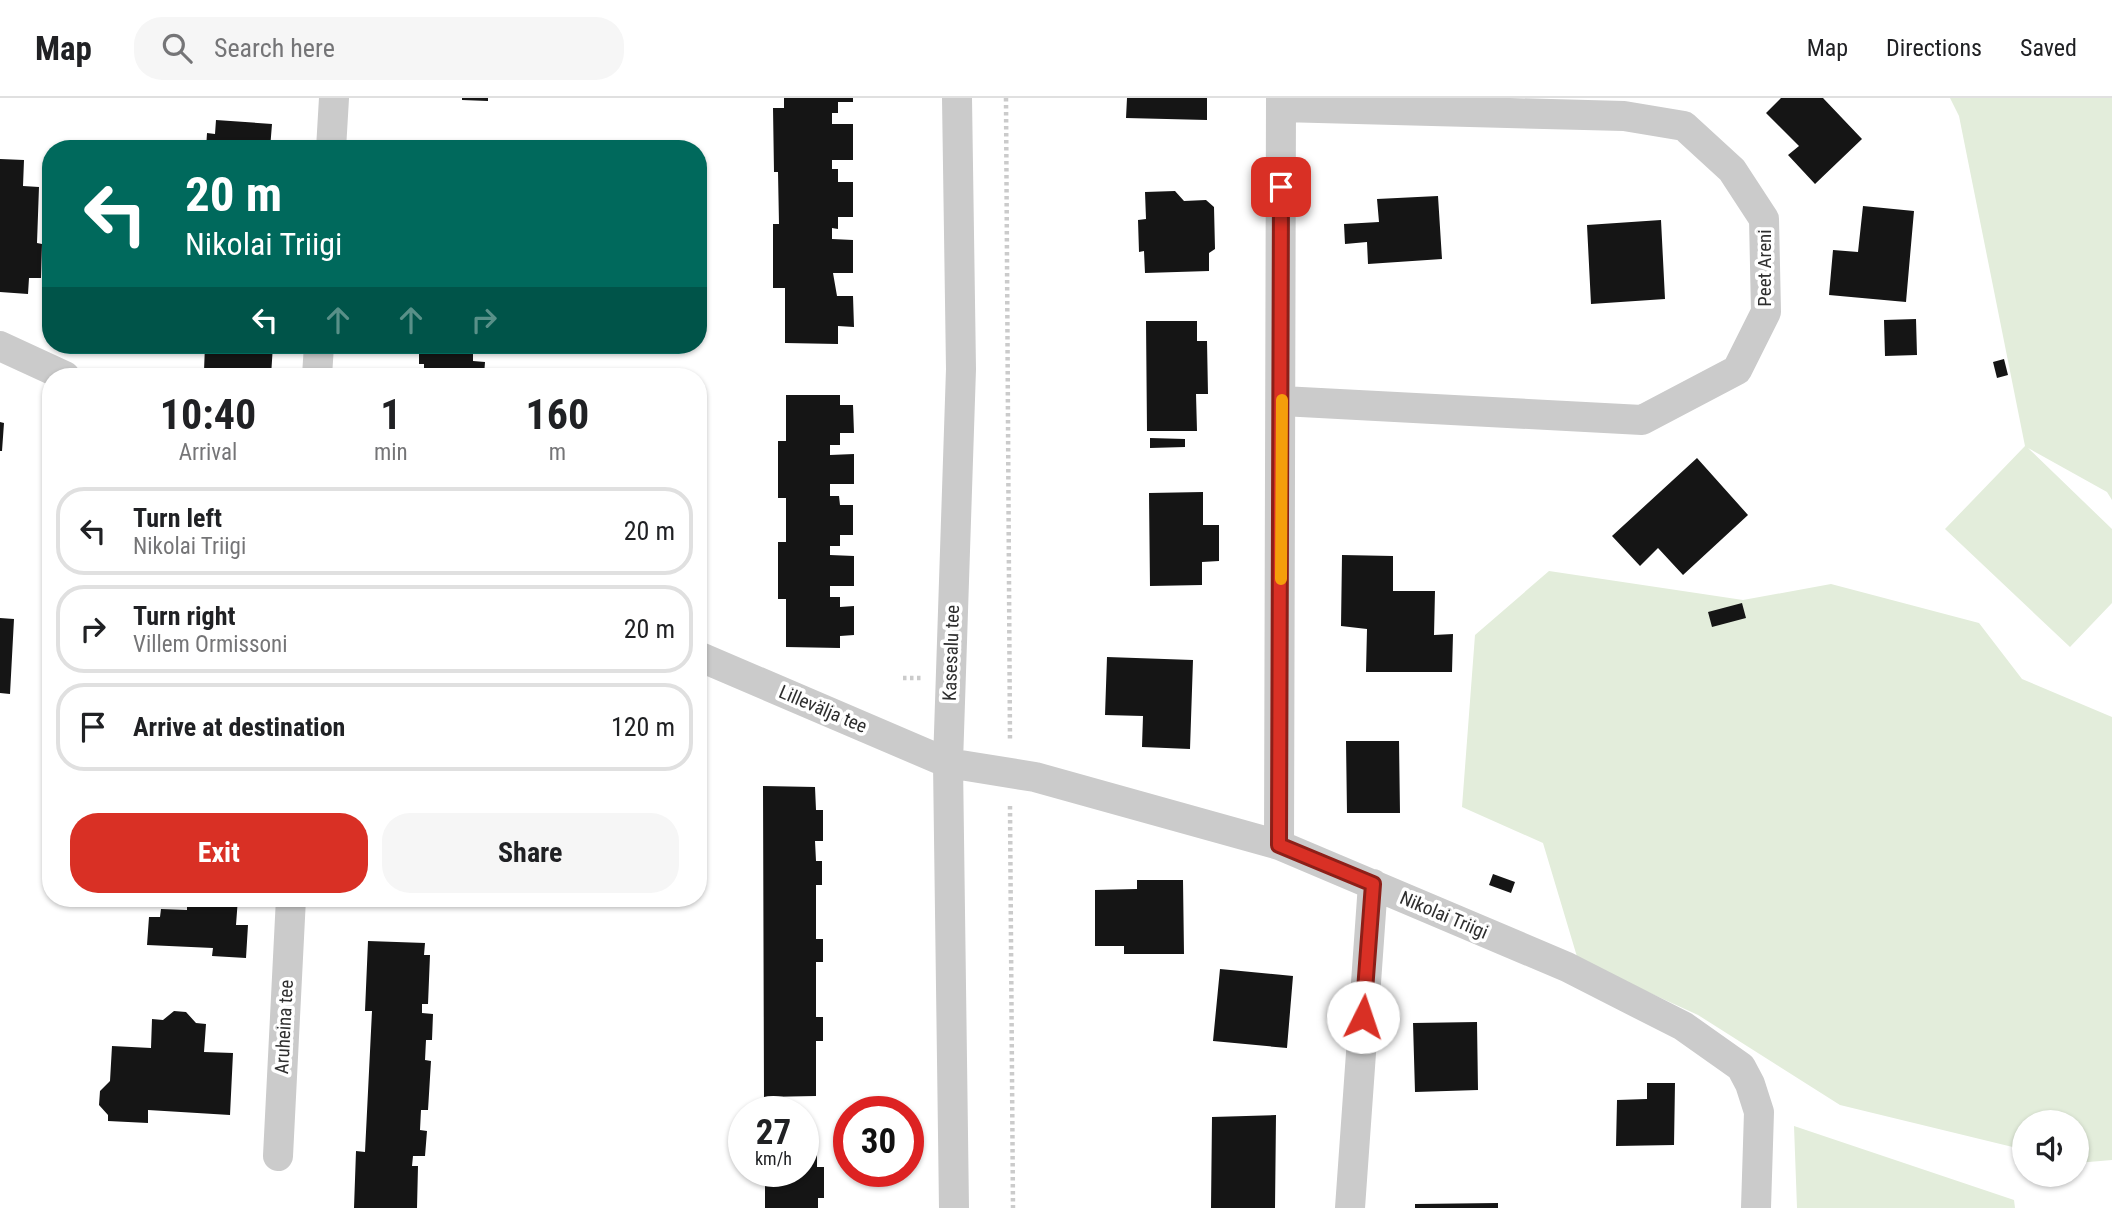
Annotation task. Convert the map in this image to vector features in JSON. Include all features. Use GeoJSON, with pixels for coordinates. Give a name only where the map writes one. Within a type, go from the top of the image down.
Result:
{"type":"FeatureCollection","features":[{"type":"Feature","properties":{"kind":"street"},"geometry":{"type":"LineString","coordinates":[[332,140],[334,98]]}},
{"type":"Feature","properties":{"kind":"street","name":"Kasesalu tee"},"geometry":{"type":"LineString","coordinates":[[954,1208],[947,763],[961,369],[957,98]]}},
{"type":"Feature","properties":{"kind":"street"},"geometry":{"type":"LineString","coordinates":[[1279,845],[1281,102]]}},
{"type":"Feature","properties":{"kind":"street","name":"Peet Areni"},"geometry":{"type":"LineString","coordinates":[[1281,102],[1625,116],[1684,126],[1732,170],[1764,219],[1766,312],[1737,370],[1642,420],[1282,401]]}},
{"type":"Feature","properties":{"kind":"street"},"geometry":{"type":"LineString","coordinates":[[0,346],[48,368]]}},
{"type":"Feature","properties":{"kind":"street","name":"Lillevälja tee"},"geometry":{"type":"LineString","coordinates":[[707,660],[947,763]]}},
{"type":"Feature","properties":{"kind":"street","name":"Nikolai Triigi"},"geometry":{"type":"LineString","coordinates":[[947,763],[1010,772],[1279,845],[1567,967],[1683,1026],[1741,1067],[1759,1112],[1756,1208]]}},
{"type":"Feature","properties":{"kind":"street"},"geometry":{"type":"LineString","coordinates":[[1350,1208],[1373,884]]}},
{"type":"Feature","properties":{"kind":"street","name":"Aruheina tee"},"geometry":{"type":"LineString","coordinates":[[278,1156],[291,907]]}},
{"type":"Feature","properties":{"kind":"path"},"geometry":{"type":"LineString","coordinates":[[1006,98],[1013,1208]]}},
{"type":"Feature","properties":{"kind":"green space"},"geometry":{"type":"Polygon","coordinates":[[[1950,98],[2112,98],[2112,500],[2107,492],[2028,448],[2112,529],[2112,603],[2070,647],[1945,529],[2025,446],[1959,116],[1950,98]]]}},
{"type":"Feature","properties":{"kind":"green space"},"geometry":{"type":"Polygon","coordinates":[[[1549,571],[1743,600],[1831,584],[1979,623],[2022,679],[2112,717],[2112,1160],[2089,1162],[2089,1110],[2012,1110],[2012,1147],[1840,1105],[1698,1015],[1578,960],[1543,843],[1462,807],[1475,635],[1549,571]]]}},
{"type":"Feature","properties":{"kind":"green space"},"geometry":{"type":"Polygon","coordinates":[[[1794,1126],[2014,1200],[2015,1208],[1797,1208],[1794,1126]]]}},
{"type":"Feature","properties":{"kind":"building"},"geometry":{"type":"Polygon","coordinates":[[[488,98],[488,101],[462,100],[488,98]]]}},
{"type":"Feature","properties":{"kind":"building"},"geometry":{"type":"Polygon","coordinates":[[[784,98],[853,98],[853,102],[838,102],[838,113],[832,113],[832,124],[853,124],[853,160],[832,160],[832,169],[838,169],[838,182],[853,182],[853,217],[838,217],[838,229],[832,228],[832,239],[853,240],[853,273],[833,273],[837,296],[853,296],[854,327],[838,326],[838,344],[785,343],[785,288],[773,288],[773,224],[779,224],[778,172],[774,172],[773,108],[784,108],[784,98]]]}},
{"type":"Feature","properties":{"kind":"building"},"geometry":{"type":"Polygon","coordinates":[[[1127,98],[1207,98],[1207,120],[1126,118],[1127,98]]]}},
{"type":"Feature","properties":{"kind":"building"},"geometry":{"type":"Polygon","coordinates":[[[1781,98],[1823,98],[1862,139],[1815,184],[1788,155],[1799,146],[1766,113],[1781,98]]]}},
{"type":"Feature","properties":{"kind":"building"},"geometry":{"type":"Polygon","coordinates":[[[216,120],[272,124],[271,140],[207,140],[207,133],[215,134],[216,120]]]}},
{"type":"Feature","properties":{"kind":"building"},"geometry":{"type":"Polygon","coordinates":[[[0,159],[24,160],[23,186],[39,187],[37,243],[42,244],[41,278],[29,278],[28,294],[0,292],[0,159]]]}},
{"type":"Feature","properties":{"kind":"building"},"geometry":{"type":"Polygon","coordinates":[[[1175,191],[1184,201],[1206,200],[1214,207],[1215,249],[1209,253],[1209,271],[1145,273],[1144,251],[1139,252],[1138,220],[1146,219],[1145,192],[1175,191]]]}},
{"type":"Feature","properties":{"kind":"building"},"geometry":{"type":"Polygon","coordinates":[[[1438,196],[1442,259],[1368,264],[1367,242],[1345,244],[1344,224],[1379,222],[1377,199],[1438,196]]]}},
{"type":"Feature","properties":{"kind":"building"},"geometry":{"type":"Polygon","coordinates":[[[1863,206],[1914,211],[1906,302],[1829,295],[1833,250],[1858,252],[1863,206]]]}},
{"type":"Feature","properties":{"kind":"building"},"geometry":{"type":"Polygon","coordinates":[[[1661,220],[1665,299],[1591,304],[1587,225],[1661,220]]]}},
{"type":"Feature","properties":{"kind":"building"},"geometry":{"type":"Polygon","coordinates":[[[1916,319],[1917,355],[1885,356],[1884,320],[1916,319]]]}},
{"type":"Feature","properties":{"kind":"building"},"geometry":{"type":"Polygon","coordinates":[[[1146,321],[1197,321],[1197,341],[1207,341],[1208,394],[1196,394],[1197,431],[1147,431],[1146,321]]]}},
{"type":"Feature","properties":{"kind":"building"},"geometry":{"type":"Polygon","coordinates":[[[205,354],[272,354],[272,368],[204,368],[205,354]]]}},
{"type":"Feature","properties":{"kind":"building"},"geometry":{"type":"Polygon","coordinates":[[[419,354],[473,354],[473,361],[485,362],[485,368],[424,368],[424,364],[419,364],[419,354]]]}},
{"type":"Feature","properties":{"kind":"building"},"geometry":{"type":"Polygon","coordinates":[[[2004,359],[2008,375],[1997,378],[1993,362],[2004,359]]]}},
{"type":"Feature","properties":{"kind":"building"},"geometry":{"type":"Polygon","coordinates":[[[786,395],[840,395],[840,405],[853,405],[854,433],[840,433],[840,445],[830,445],[830,455],[854,454],[854,484],[830,484],[830,496],[839,496],[840,505],[853,505],[853,535],[840,535],[840,546],[830,546],[830,555],[854,556],[854,586],[830,586],[830,597],[840,597],[840,607],[854,606],[854,635],[840,636],[840,648],[786,647],[786,599],[778,599],[778,542],[786,542],[786,498],[778,498],[778,441],[786,441],[786,395]]]}},
{"type":"Feature","properties":{"kind":"building"},"geometry":{"type":"Polygon","coordinates":[[[0,422],[4,423],[2,451],[0,451],[0,422]]]}},
{"type":"Feature","properties":{"kind":"building"},"geometry":{"type":"Polygon","coordinates":[[[1150,438],[1185,439],[1185,447],[1150,448],[1150,438]]]}},
{"type":"Feature","properties":{"kind":"building"},"geometry":{"type":"Polygon","coordinates":[[[1697,458],[1748,515],[1683,575],[1658,548],[1640,566],[1612,536],[1697,458]]]}},
{"type":"Feature","properties":{"kind":"building"},"geometry":{"type":"Polygon","coordinates":[[[1203,492],[1203,525],[1219,525],[1219,561],[1202,562],[1202,585],[1150,586],[1149,493],[1203,492]]]}},
{"type":"Feature","properties":{"kind":"building"},"geometry":{"type":"Polygon","coordinates":[[[1342,555],[1393,556],[1393,591],[1435,591],[1434,635],[1453,634],[1452,672],[1366,672],[1367,629],[1341,626],[1342,555]]]}},
{"type":"Feature","properties":{"kind":"building"},"geometry":{"type":"Polygon","coordinates":[[[1742,603],[1746,618],[1712,627],[1708,612],[1742,603]]]}},
{"type":"Feature","properties":{"kind":"building"},"geometry":{"type":"Polygon","coordinates":[[[0,618],[14,619],[10,694],[0,693],[0,618]]]}},
{"type":"Feature","properties":{"kind":"building"},"geometry":{"type":"Polygon","coordinates":[[[1107,657],[1193,660],[1190,749],[1142,747],[1143,716],[1105,715],[1107,657]]]}},
{"type":"Feature","properties":{"kind":"building"},"geometry":{"type":"Polygon","coordinates":[[[1346,741],[1399,741],[1400,813],[1347,813],[1346,741]]]}},
{"type":"Feature","properties":{"kind":"building"},"geometry":{"type":"Polygon","coordinates":[[[763,786],[815,787],[816,810],[823,810],[823,841],[815,841],[816,861],[822,861],[822,885],[816,885],[816,939],[823,939],[823,962],[816,962],[816,1017],[823,1017],[823,1041],[816,1041],[816,1096],[764,1096],[763,786]]]}},
{"type":"Feature","properties":{"kind":"building"},"geometry":{"type":"Polygon","coordinates":[[[1493,874],[1515,882],[1511,893],[1489,885],[1493,874]]]}},
{"type":"Feature","properties":{"kind":"building"},"geometry":{"type":"Polygon","coordinates":[[[1137,880],[1183,880],[1184,954],[1124,954],[1124,946],[1095,946],[1095,890],[1137,889],[1137,880]]]}},
{"type":"Feature","properties":{"kind":"building"},"geometry":{"type":"Polygon","coordinates":[[[187,907],[237,907],[236,925],[248,925],[246,958],[212,956],[213,948],[147,945],[149,917],[160,917],[161,909],[187,910],[187,907]]]}},
{"type":"Feature","properties":{"kind":"building"},"geometry":{"type":"Polygon","coordinates":[[[368,941],[425,943],[424,955],[430,955],[428,1004],[422,1004],[422,1013],[433,1014],[432,1040],[426,1040],[425,1060],[431,1061],[428,1110],[421,1110],[420,1130],[427,1131],[425,1156],[413,1156],[412,1166],[418,1166],[417,1208],[354,1208],[356,1151],[365,1152],[372,1011],[365,1011],[368,941]]]}},
{"type":"Feature","properties":{"kind":"building"},"geometry":{"type":"Polygon","coordinates":[[[1220,969],[1293,976],[1287,1048],[1213,1041],[1220,969]]]}},
{"type":"Feature","properties":{"kind":"building"},"geometry":{"type":"Polygon","coordinates":[[[174,1011],[186,1012],[196,1023],[206,1024],[204,1052],[233,1053],[230,1115],[148,1110],[148,1123],[108,1121],[108,1115],[99,1105],[100,1091],[110,1081],[112,1046],[151,1048],[152,1019],[163,1020],[174,1011]]]}},
{"type":"Feature","properties":{"kind":"building"},"geometry":{"type":"Polygon","coordinates":[[[1477,1022],[1478,1090],[1415,1092],[1413,1023],[1477,1022]]]}},
{"type":"Feature","properties":{"kind":"building"},"geometry":{"type":"Polygon","coordinates":[[[1647,1083],[1675,1083],[1674,1145],[1616,1146],[1617,1100],[1647,1099],[1647,1083]]]}},
{"type":"Feature","properties":{"kind":"building"},"geometry":{"type":"Polygon","coordinates":[[[1276,1115],[1275,1208],[1211,1208],[1212,1117],[1276,1115]]]}},
{"type":"Feature","properties":{"kind":"building"},"geometry":{"type":"Polygon","coordinates":[[[819,1167],[824,1167],[824,1198],[818,1198],[818,1208],[765,1208],[765,1187],[819,1187],[819,1167]]]}},
{"type":"Feature","properties":{"kind":"building"},"geometry":{"type":"Polygon","coordinates":[[[1498,1203],[1498,1208],[1415,1208],[1415,1204],[1498,1203]]]}},
{"type":"Feature","properties":{"kind":"slow traffic"},"geometry":{"type":"LineString","coordinates":[[1281,579],[1282,400]]}},
{"type":"Feature","properties":{"kind":"route"},"geometry":{"type":"LineString","coordinates":[[1281,187],[1279,845],[1373,884],[1363,1017]]}}]}
